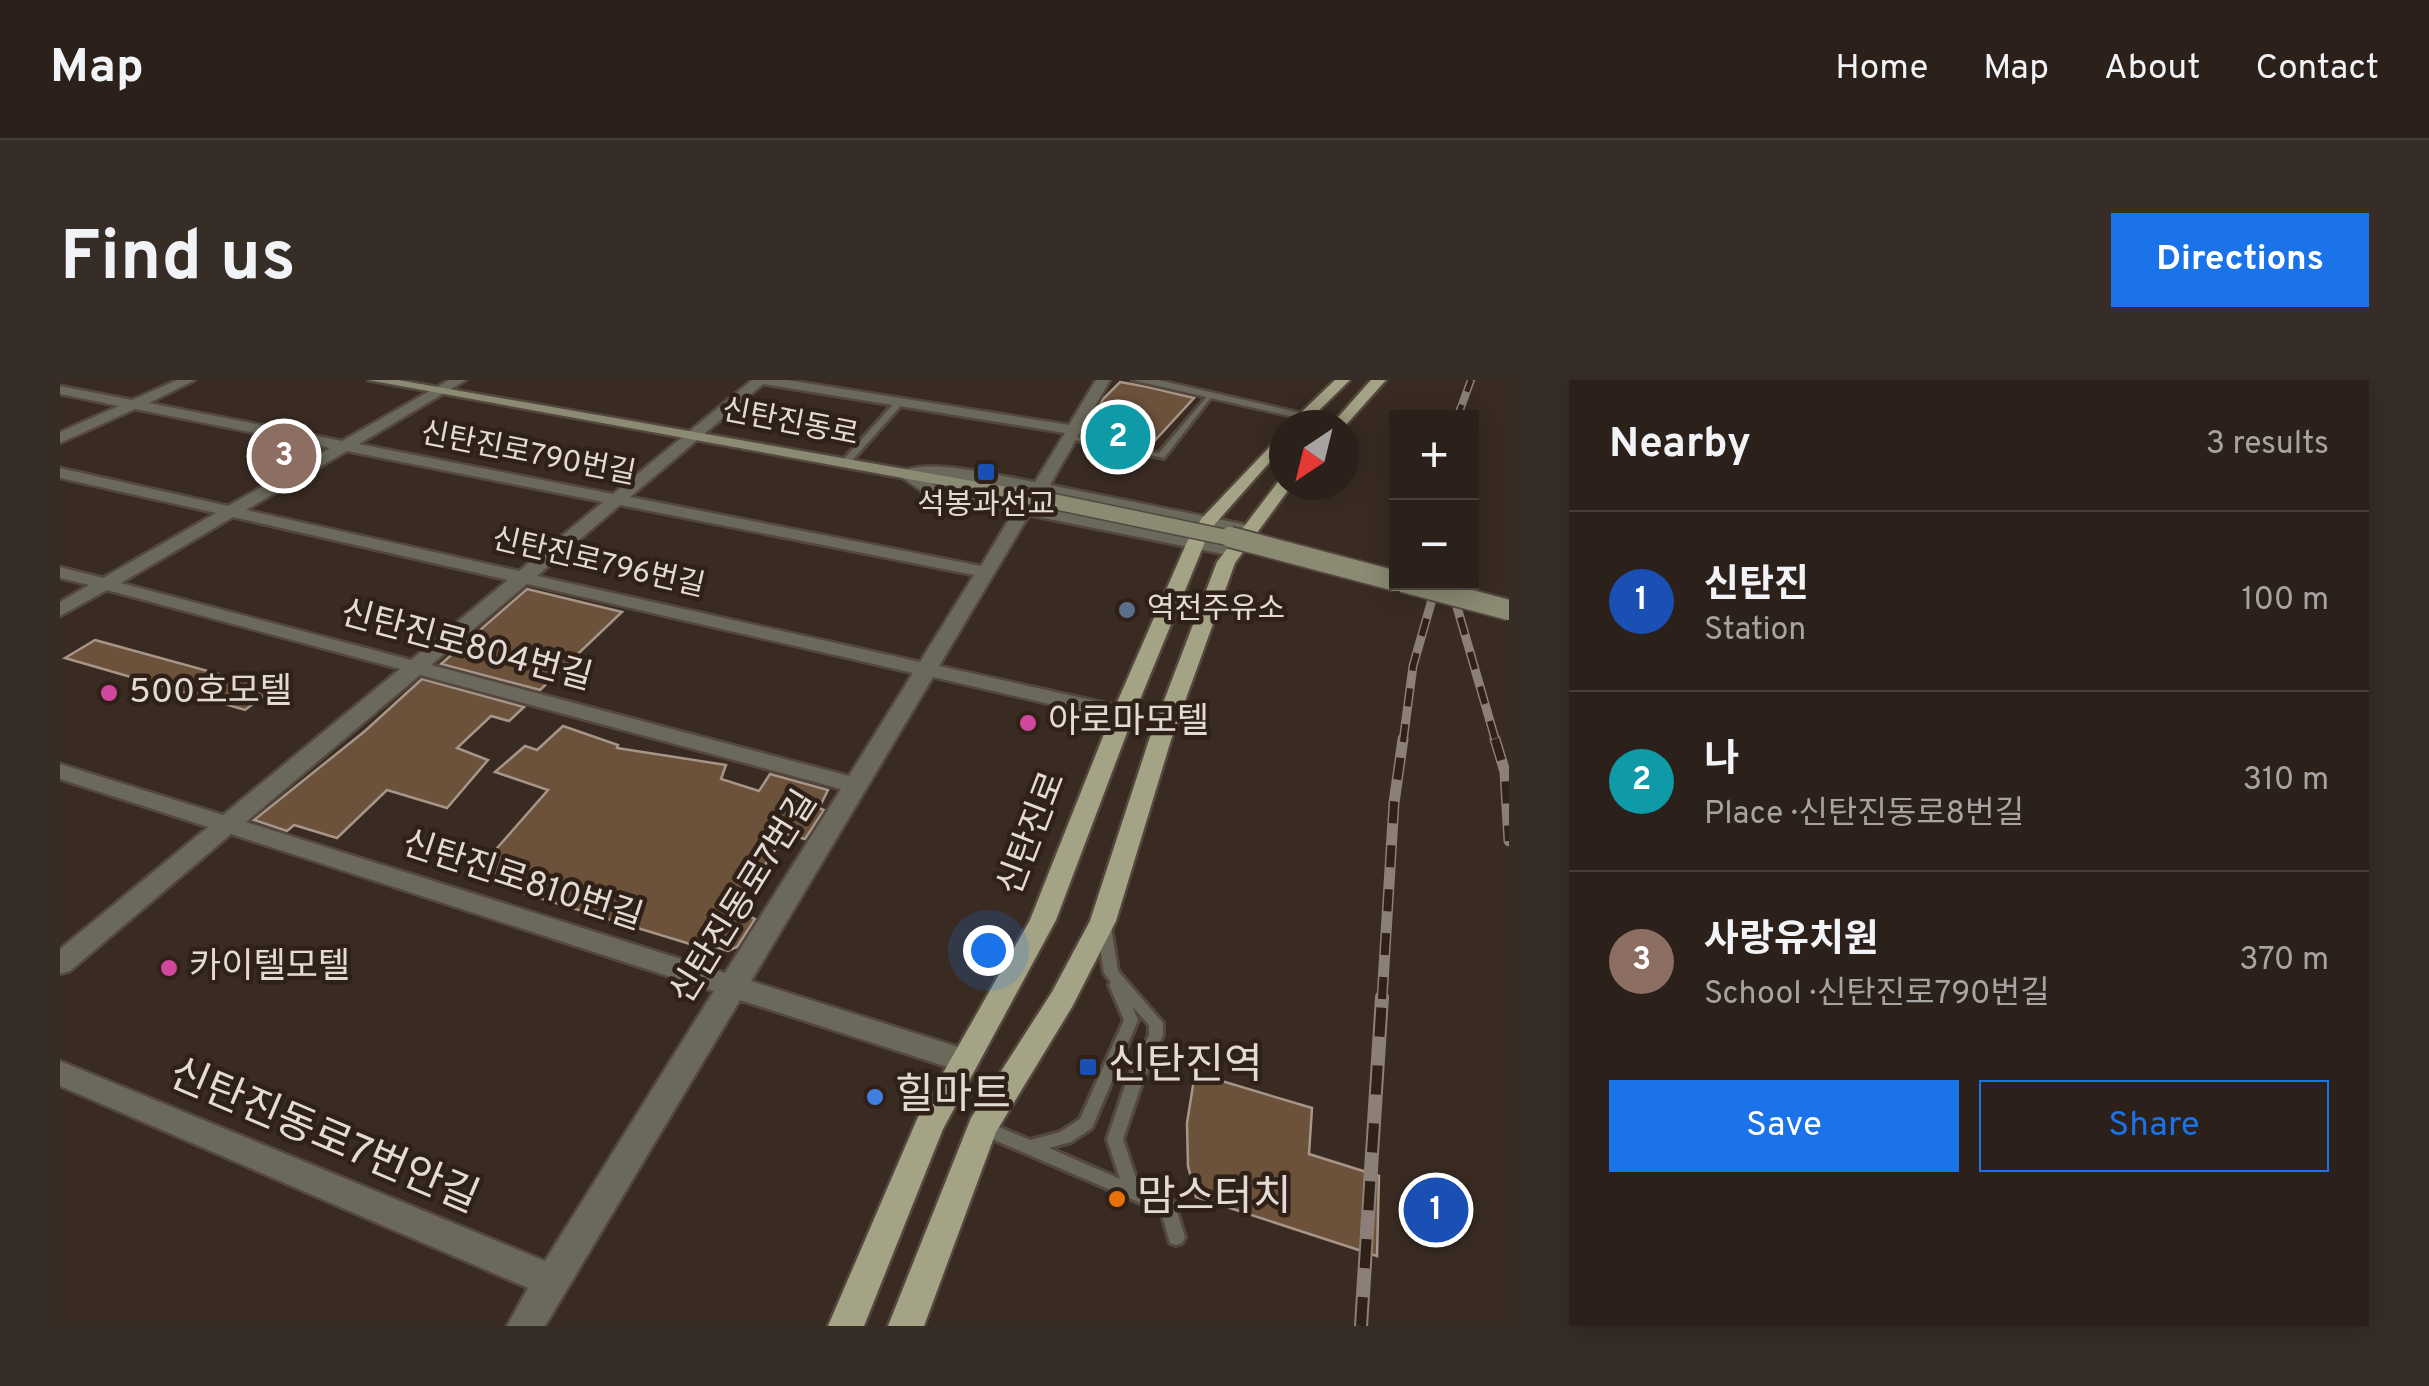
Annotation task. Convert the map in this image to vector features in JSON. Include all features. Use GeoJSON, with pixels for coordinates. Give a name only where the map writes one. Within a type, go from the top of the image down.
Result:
{"type":"FeatureCollection","features":[{"type":"Feature","properties":{"kind":"main road","name":"신탄진동로"},"geometry":{"type":"LineString","coordinates":[[374,380],[905,474]]}},
{"type":"Feature","properties":{"kind":"main road"},"geometry":{"type":"LineString","coordinates":[[1310,410],[1343,380]]}},
{"type":"Feature","properties":{"kind":"main road"},"geometry":{"type":"LineString","coordinates":[[1352,410],[1380,380]]}},
{"type":"Feature","properties":{"kind":"main road","name":"신탄진로"},"geometry":{"type":"LineString","coordinates":[[846,1326],[929,1126],[962,1060],[1043,920],[1123,714],[1196,542],[1208,522],[1269,453]]}},
{"type":"Feature","properties":{"kind":"main road"},"geometry":{"type":"LineString","coordinates":[[1028,497],[1214,533],[1389,579]]}},
{"type":"Feature","properties":{"kind":"main road"},"geometry":{"type":"LineString","coordinates":[[906,1326],[982,1127],[1062,1000],[1103,922],[1160,740],[1233,551],[1272,500]]}},
{"type":"Feature","properties":{"kind":"main road"},"geometry":{"type":"LineString","coordinates":[[1431,590],[1509,610]]}},
{"type":"Feature","properties":{"kind":"street"},"geometry":{"type":"LineString","coordinates":[[60,438],[188,380]]}},
{"type":"Feature","properties":{"kind":"street"},"geometry":{"type":"LineString","coordinates":[[60,610],[459,380]]}},
{"type":"Feature","properties":{"kind":"street"},"geometry":{"type":"LineString","coordinates":[[60,964],[761,380],[1071,434]]}},
{"type":"Feature","properties":{"kind":"street","name":"신탄진동로7번길"},"geometry":{"type":"LineString","coordinates":[[525,1326],[923,668],[1103,380]]}},
{"type":"Feature","properties":{"kind":"street"},"geometry":{"type":"LineString","coordinates":[[1139,380],[1269,412]]}},
{"type":"Feature","properties":{"kind":"street","name":"신탄진로790번길"},"geometry":{"type":"LineString","coordinates":[[60,390],[986,572]]}},
{"type":"Feature","properties":{"kind":"street","name":"신탄진로796번길"},"geometry":{"type":"LineString","coordinates":[[60,473],[1123,714]]}},
{"type":"Feature","properties":{"kind":"street"},"geometry":{"type":"LineString","coordinates":[[905,474],[929,489],[1028,497],[1247,530]]}},
{"type":"Feature","properties":{"kind":"street"},"geometry":{"type":"LineString","coordinates":[[1028,497],[1233,551]]}},
{"type":"Feature","properties":{"kind":"street","name":"신탄진로804번길"},"geometry":{"type":"LineString","coordinates":[[60,572],[855,785]]}},
{"type":"Feature","properties":{"kind":"street","name":"신탄진로810번길"},"geometry":{"type":"LineString","coordinates":[[60,771],[962,1060]]}},
{"type":"Feature","properties":{"kind":"street","name":"신탄진동로7번안길"},"geometry":{"type":"LineString","coordinates":[[60,1073],[552,1281]]}},
{"type":"Feature","properties":{"kind":"lane"},"geometry":{"type":"LineString","coordinates":[[1071,434],[1161,456],[1210,395]]}},
{"type":"Feature","properties":{"kind":"lane"},"geometry":{"type":"LineString","coordinates":[[846,463],[900,402]]}},
{"type":"Feature","properties":{"kind":"lane"},"geometry":{"type":"LineString","coordinates":[[1030,1147],[1064,1137],[1086,1123],[1127,1037],[1131,1020],[1111,974],[1103,922]]}},
{"type":"Feature","properties":{"kind":"lane"},"geometry":{"type":"LineString","coordinates":[[1111,974],[1156,1024],[1156,1036],[1134,1083],[1115,1139],[1132,1192]]}},
{"type":"Feature","properties":{"kind":"lane"},"geometry":{"type":"LineString","coordinates":[[982,1127],[1168,1207],[1176,1237]]}},
{"type":"Feature","properties":{"kind":"building"},"geometry":{"type":"Polygon","coordinates":[[[1120,382],[1194,398],[1149,447],[1083,435],[1103,399],[1120,382]]]}},
{"type":"Feature","properties":{"kind":"building"},"geometry":{"type":"Polygon","coordinates":[[[527,589],[622,612],[540,690],[441,664],[527,589]]]}},
{"type":"Feature","properties":{"kind":"building"},"geometry":{"type":"Polygon","coordinates":[[[95,640],[273,689],[245,710],[65,658],[95,640]]]}},
{"type":"Feature","properties":{"kind":"building"},"geometry":{"type":"Polygon","coordinates":[[[422,679],[524,707],[509,721],[491,716],[457,748],[488,760],[447,808],[387,790],[337,838],[294,825],[287,831],[254,820],[365,731],[422,679]]]}},
{"type":"Feature","properties":{"kind":"building"},"geometry":{"type":"Polygon","coordinates":[[[563,726],[618,745],[617,748],[726,765],[721,779],[759,791],[770,774],[828,790],[819,808],[824,810],[805,839],[786,834],[738,904],[753,909],[749,916],[755,919],[737,947],[728,951],[693,940],[690,944],[480,880],[499,858],[491,855],[548,790],[495,772],[525,746],[537,750],[563,726]]]}},
{"type":"Feature","properties":{"kind":"building"},"geometry":{"type":"Polygon","coordinates":[[[1195,1073],[1312,1108],[1309,1154],[1379,1176],[1377,1256],[1196,1197],[1188,1166],[1187,1123],[1195,1073]]]}},
{"type":"Feature","properties":{"kind":"railway"},"geometry":{"type":"LineString","coordinates":[[1460,410],[1471,380]]}},
{"type":"Feature","properties":{"kind":"railway"},"geometry":{"type":"LineString","coordinates":[[1403,742],[1413,666],[1432,590]]}},
{"type":"Feature","properties":{"kind":"railway"},"geometry":{"type":"LineString","coordinates":[[1455,590],[1496,742]]}},
{"type":"Feature","properties":{"kind":"railway"},"geometry":{"type":"LineString","coordinates":[[1382,999],[1394,803],[1403,739]]}},
{"type":"Feature","properties":{"kind":"railway"},"geometry":{"type":"LineString","coordinates":[[1495,739],[1505,772],[1509,841]]}},
{"type":"Feature","properties":{"kind":"railway"},"geometry":{"type":"LineString","coordinates":[[1361,1326],[1382,997]]}},
{"type":"Feature","properties":{"kind":"place","name":"나"},"geometry":{"type":"Point","coordinates":[1118,437]}},
{"type":"Feature","properties":{"kind":"place","name":"사랑유치원"},"geometry":{"type":"Point","coordinates":[284,456]}},
{"type":"Feature","properties":{"kind":"place","name":"석봉과선교"},"geometry":{"type":"Point","coordinates":[986,472]}},
{"type":"Feature","properties":{"kind":"place","name":"역전주유소"},"geometry":{"type":"Point","coordinates":[1127,610]}},
{"type":"Feature","properties":{"kind":"place","name":"500호모텔"},"geometry":{"type":"Point","coordinates":[109,693]}},
{"type":"Feature","properties":{"kind":"place","name":"아로마모텔"},"geometry":{"type":"Point","coordinates":[1028,723]}},
{"type":"Feature","properties":{"kind":"place","name":"카이텔모텔"},"geometry":{"type":"Point","coordinates":[169,968]}},
{"type":"Feature","properties":{"kind":"place","name":"신탄진역"},"geometry":{"type":"Point","coordinates":[1088,1067]}},
{"type":"Feature","properties":{"kind":"place","name":"힐마트"},"geometry":{"type":"Point","coordinates":[875,1097]}},
{"type":"Feature","properties":{"kind":"place","name":"맘스터치"},"geometry":{"type":"Point","coordinates":[1117,1199]}},
{"type":"Feature","properties":{"kind":"place","name":"신탄진"},"geometry":{"type":"Point","coordinates":[1436,1210]}}]}
